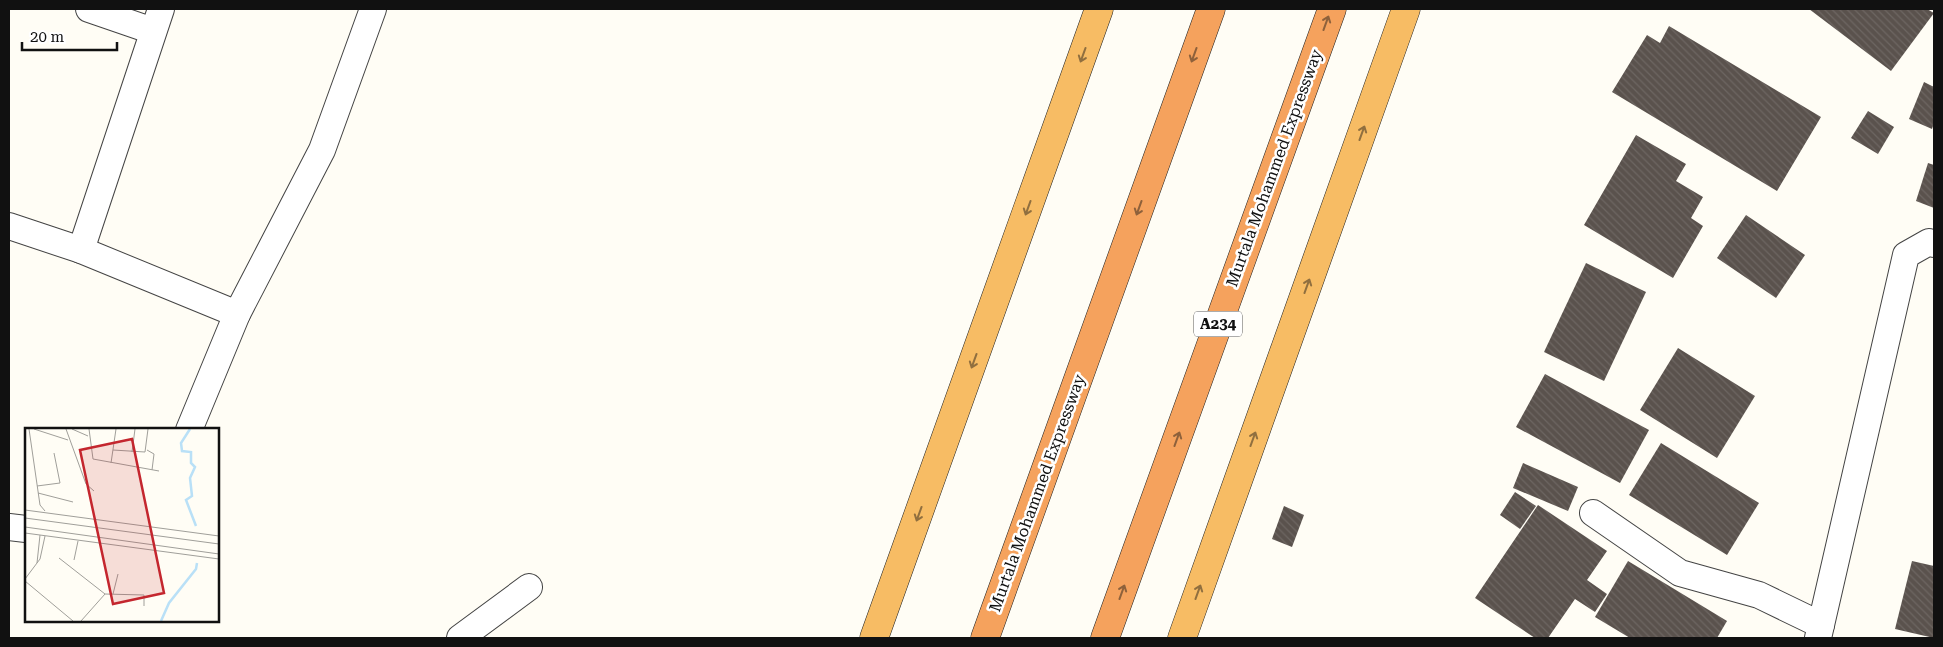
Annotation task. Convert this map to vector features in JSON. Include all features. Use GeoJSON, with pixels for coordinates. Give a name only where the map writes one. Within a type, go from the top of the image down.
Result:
{"type":"FeatureCollection","features":[{"type":"Feature","properties":{"kind":"highway"},"geometry":{"type":"LineString","coordinates":[[874,638],[1099,9]]}},
{"type":"Feature","properties":{"kind":"highway","name":"Murtala Mohammed Expressway"},"geometry":{"type":"LineString","coordinates":[[985,638],[1210,9]]}},
{"type":"Feature","properties":{"kind":"highway","name":"Murtala Mohammed Expressway"},"geometry":{"type":"LineString","coordinates":[[1105,638],[1332,9]]}},
{"type":"Feature","properties":{"kind":"highway"},"geometry":{"type":"LineString","coordinates":[[1182,638],[1406,9]]}},
{"type":"Feature","properties":{"kind":"street"},"geometry":{"type":"LineString","coordinates":[[81,250],[157,20],[88,9]]}},
{"type":"Feature","properties":{"kind":"street"},"geometry":{"type":"LineString","coordinates":[[190,428],[237,314],[322,150],[373,9]]}},
{"type":"Feature","properties":{"kind":"street"},"geometry":{"type":"LineString","coordinates":[[9,226],[81,250],[237,314]]}},
{"type":"Feature","properties":{"kind":"street"},"geometry":{"type":"LineString","coordinates":[[1592,513],[1680,573],[1759,595],[1819,632],[1906,254],[1929,242],[1934,244]]}},
{"type":"Feature","properties":{"kind":"street"},"geometry":{"type":"LineString","coordinates":[[9,527],[25,529]]}},
{"type":"Feature","properties":{"kind":"street"},"geometry":{"type":"LineString","coordinates":[[460,638],[529,586]]}},
{"type":"Feature","properties":{"kind":"building"},"geometry":{"type":"Polygon","coordinates":[[[1809,9],[1927,9],[1934,13],[1891,71],[1809,9]]]}},
{"type":"Feature","properties":{"kind":"building"},"geometry":{"type":"Polygon","coordinates":[[[1669,26],[1821,117],[1777,191],[1612,92],[1647,35],[1660,43],[1669,26]]]}},
{"type":"Feature","properties":{"kind":"building"},"geometry":{"type":"Polygon","coordinates":[[[1924,82],[1934,87],[1934,123],[1932,129],[1909,119],[1924,82]]]}},
{"type":"Feature","properties":{"kind":"building"},"geometry":{"type":"Polygon","coordinates":[[[1868,111],[1894,127],[1878,154],[1851,138],[1868,111]]]}},
{"type":"Feature","properties":{"kind":"building"},"geometry":{"type":"Polygon","coordinates":[[[1636,135],[1686,164],[1676,181],[1703,197],[1691,218],[1703,226],[1673,278],[1584,225],[1636,135]]]}},
{"type":"Feature","properties":{"kind":"building"},"geometry":{"type":"Polygon","coordinates":[[[1928,163],[1934,165],[1934,208],[1916,201],[1928,163]]]}},
{"type":"Feature","properties":{"kind":"building"},"geometry":{"type":"Polygon","coordinates":[[[1746,215],[1805,255],[1776,298],[1717,258],[1746,215]]]}},
{"type":"Feature","properties":{"kind":"building"},"geometry":{"type":"Polygon","coordinates":[[[1586,263],[1646,292],[1604,381],[1544,352],[1586,263]]]}},
{"type":"Feature","properties":{"kind":"building"},"geometry":{"type":"Polygon","coordinates":[[[1678,348],[1755,396],[1717,458],[1640,410],[1678,348]]]}},
{"type":"Feature","properties":{"kind":"building"},"geometry":{"type":"Polygon","coordinates":[[[1545,374],[1649,430],[1620,483],[1516,427],[1545,374]]]}},
{"type":"Feature","properties":{"kind":"building"},"geometry":{"type":"Polygon","coordinates":[[[1661,443],[1759,503],[1727,555],[1629,495],[1661,443]]]}},
{"type":"Feature","properties":{"kind":"building"},"geometry":{"type":"Polygon","coordinates":[[[1523,463],[1578,487],[1568,511],[1513,488],[1523,463]]]}},
{"type":"Feature","properties":{"kind":"building"},"geometry":{"type":"Polygon","coordinates":[[[1515,492],[1536,506],[1520,529],[1500,515],[1515,492]]]}},
{"type":"Feature","properties":{"kind":"building"},"geometry":{"type":"Polygon","coordinates":[[[1538,505],[1607,551],[1587,580],[1607,594],[1595,612],[1575,599],[1548,638],[1535,638],[1475,598],[1538,505]]]}},
{"type":"Feature","properties":{"kind":"building"},"geometry":{"type":"Polygon","coordinates":[[[1284,506],[1304,515],[1292,547],[1272,539],[1284,506]]]}},
{"type":"Feature","properties":{"kind":"building"},"geometry":{"type":"Polygon","coordinates":[[[1628,561],[1727,621],[1717,638],[1630,638],[1595,617],[1628,561]]]}},
{"type":"Feature","properties":{"kind":"building"},"geometry":{"type":"Polygon","coordinates":[[[1912,561],[1934,566],[1934,638],[1895,629],[1912,561]]]}}]}
